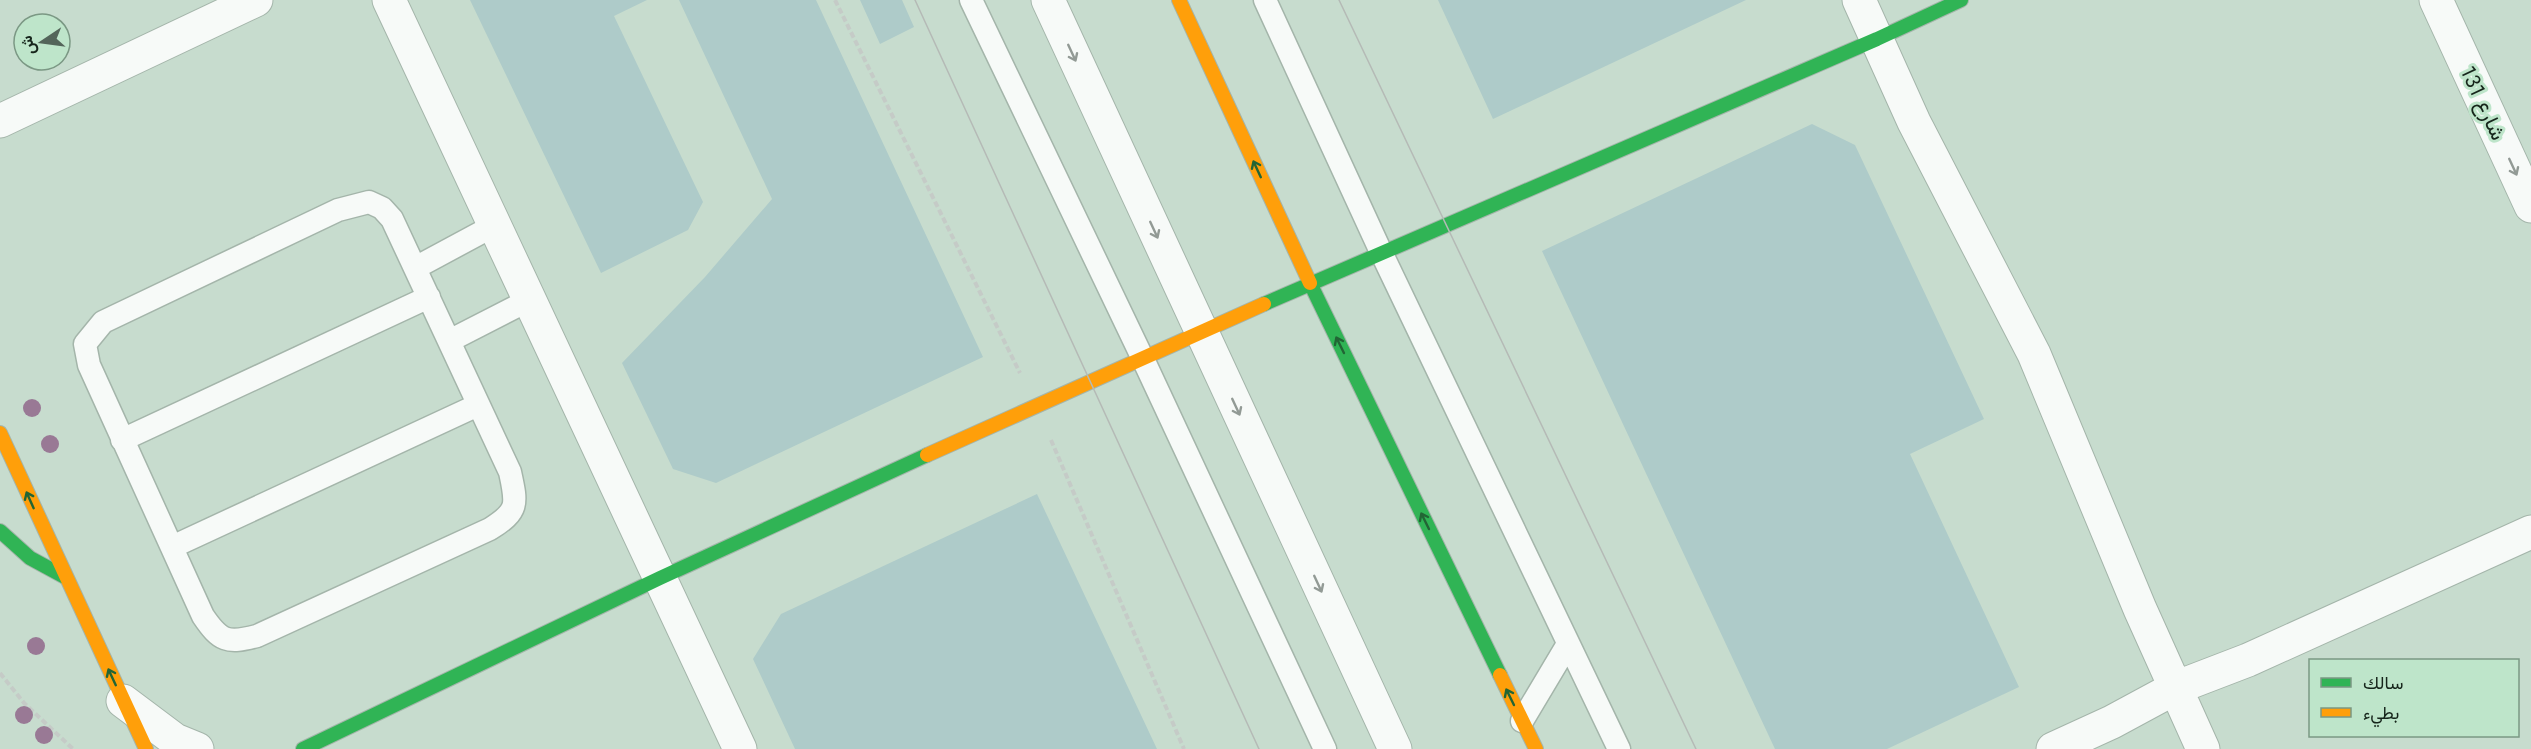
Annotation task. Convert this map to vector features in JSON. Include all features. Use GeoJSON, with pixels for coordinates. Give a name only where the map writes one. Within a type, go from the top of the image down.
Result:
{"type":"FeatureCollection","features":[{"type":"Feature","properties":{"kind":"street"},"geometry":{"type":"LineString","coordinates":[[0,121],[256,0]]}},
{"type":"Feature","properties":{"kind":"street"},"geometry":{"type":"LineString","coordinates":[[389,0],[740,749]]}},
{"type":"Feature","properties":{"kind":"street"},"geometry":{"type":"LineString","coordinates":[[1048,0],[1395,749]]}},
{"type":"Feature","properties":{"kind":"street"},"geometry":{"type":"LineString","coordinates":[[1179,0],[1310,283],[1536,749]]}},
{"type":"Feature","properties":{"kind":"street"},"geometry":{"type":"LineString","coordinates":[[1859,0],[1914,122],[2034,354],[2203,749]]}},
{"type":"Feature","properties":{"kind":"street"},"geometry":{"type":"LineString","coordinates":[[303,749],[660,578],[1036,405],[1381,252],[1877,39],[1961,0]]}},
{"type":"Feature","properties":{"kind":"street","name":"شارع 131"},"geometry":{"type":"LineString","coordinates":[[2436,0],[2531,206]]}},
{"type":"Feature","properties":{"kind":"street"},"geometry":{"type":"LineString","coordinates":[[0,433],[146,749]]}},
{"type":"Feature","properties":{"kind":"street"},"geometry":{"type":"LineString","coordinates":[[0,531],[13,546],[37,565],[65,577]]}},
{"type":"Feature","properties":{"kind":"street"},"geometry":{"type":"LineString","coordinates":[[2053,749],[2112,722],[2175,688],[2248,660],[2531,532]]}},
{"type":"Feature","properties":{"kind":"street"},"geometry":{"type":"LineString","coordinates":[[123,701],[175,740],[197,749]]}},
{"type":"Feature","properties":{"kind":"lane"},"geometry":{"type":"LineString","coordinates":[[972,0],[1325,749]]}},
{"type":"Feature","properties":{"kind":"lane"},"geometry":{"type":"LineString","coordinates":[[1265,0],[1381,252],[1619,749]]}},
{"type":"Feature","properties":{"kind":"lane"},"geometry":{"type":"LineString","coordinates":[[369,202],[382,208],[392,219],[429,297],[510,472],[514,505],[508,518],[490,529],[256,636],[238,641],[225,639],[215,633],[209,625],[122,440],[86,355],[84,344],[103,322],[338,210],[369,202]]}},
{"type":"Feature","properties":{"kind":"lane"},"geometry":{"type":"LineString","coordinates":[[415,268],[495,225]]}},
{"type":"Feature","properties":{"kind":"lane"},"geometry":{"type":"LineString","coordinates":[[122,440],[429,297]]}},
{"type":"Feature","properties":{"kind":"lane"},"geometry":{"type":"LineString","coordinates":[[449,341],[529,300]]}},
{"type":"Feature","properties":{"kind":"lane"},"geometry":{"type":"LineString","coordinates":[[172,547],[478,405]]}},
{"type":"Feature","properties":{"kind":"lane"},"geometry":{"type":"LineString","coordinates":[[1522,721],[1568,644]]}},
{"type":"Feature","properties":{"kind":"path"},"geometry":{"type":"LineString","coordinates":[[0,673],[24,703],[73,749]]}},
{"type":"Feature","properties":{"kind":"building"},"geometry":{"type":"Polygon","coordinates":[[[470,0],[647,0],[614,16],[703,202],[688,230],[601,273],[470,0]]]}},
{"type":"Feature","properties":{"kind":"building"},"geometry":{"type":"Polygon","coordinates":[[[679,0],[816,0],[983,357],[716,483],[673,469],[622,363],[705,277],[772,199],[679,0]]]}},
{"type":"Feature","properties":{"kind":"building"},"geometry":{"type":"Polygon","coordinates":[[[860,0],[902,0],[914,27],[880,44],[860,0]]]}},
{"type":"Feature","properties":{"kind":"building"},"geometry":{"type":"Polygon","coordinates":[[[1438,0],[1746,0],[1493,119],[1438,0]]]}},
{"type":"Feature","properties":{"kind":"building"},"geometry":{"type":"Polygon","coordinates":[[[1812,124],[1855,145],[1984,419],[1910,454],[2019,687],[1887,749],[1775,749],[1542,251],[1812,124]]]}},
{"type":"Feature","properties":{"kind":"building"},"geometry":{"type":"Polygon","coordinates":[[[1037,494],[1157,749],[795,749],[753,659],[781,614],[1037,494]]]}},
{"type":"Feature","properties":{"kind":"tram line"},"geometry":{"type":"LineString","coordinates":[[915,0],[1259,749]]}},
{"type":"Feature","properties":{"kind":"tram line"},"geometry":{"type":"LineString","coordinates":[[1339,0],[1696,749]]}},
{"type":"Feature","properties":{"kind":"traffic: fast"},"geometry":{"type":"LineString","coordinates":[[1264,304],[1877,39],[1961,0]]}},
{"type":"Feature","properties":{"kind":"traffic: fast"},"geometry":{"type":"LineString","coordinates":[[1310,283],[1500,675]]}},
{"type":"Feature","properties":{"kind":"traffic: fast"},"geometry":{"type":"LineString","coordinates":[[303,749],[660,578],[927,455]]}},
{"type":"Feature","properties":{"kind":"traffic: fast"},"geometry":{"type":"LineString","coordinates":[[0,531],[30,558],[65,577]]}},
{"type":"Feature","properties":{"kind":"traffic: slow"},"geometry":{"type":"LineString","coordinates":[[1179,0],[1310,283]]}},
{"type":"Feature","properties":{"kind":"traffic: slow"},"geometry":{"type":"LineString","coordinates":[[927,455],[1264,304]]}},
{"type":"Feature","properties":{"kind":"traffic: slow"},"geometry":{"type":"LineString","coordinates":[[0,433],[146,749]]}},
{"type":"Feature","properties":{"kind":"traffic: slow"},"geometry":{"type":"LineString","coordinates":[[1500,675],[1536,749]]}}]}
